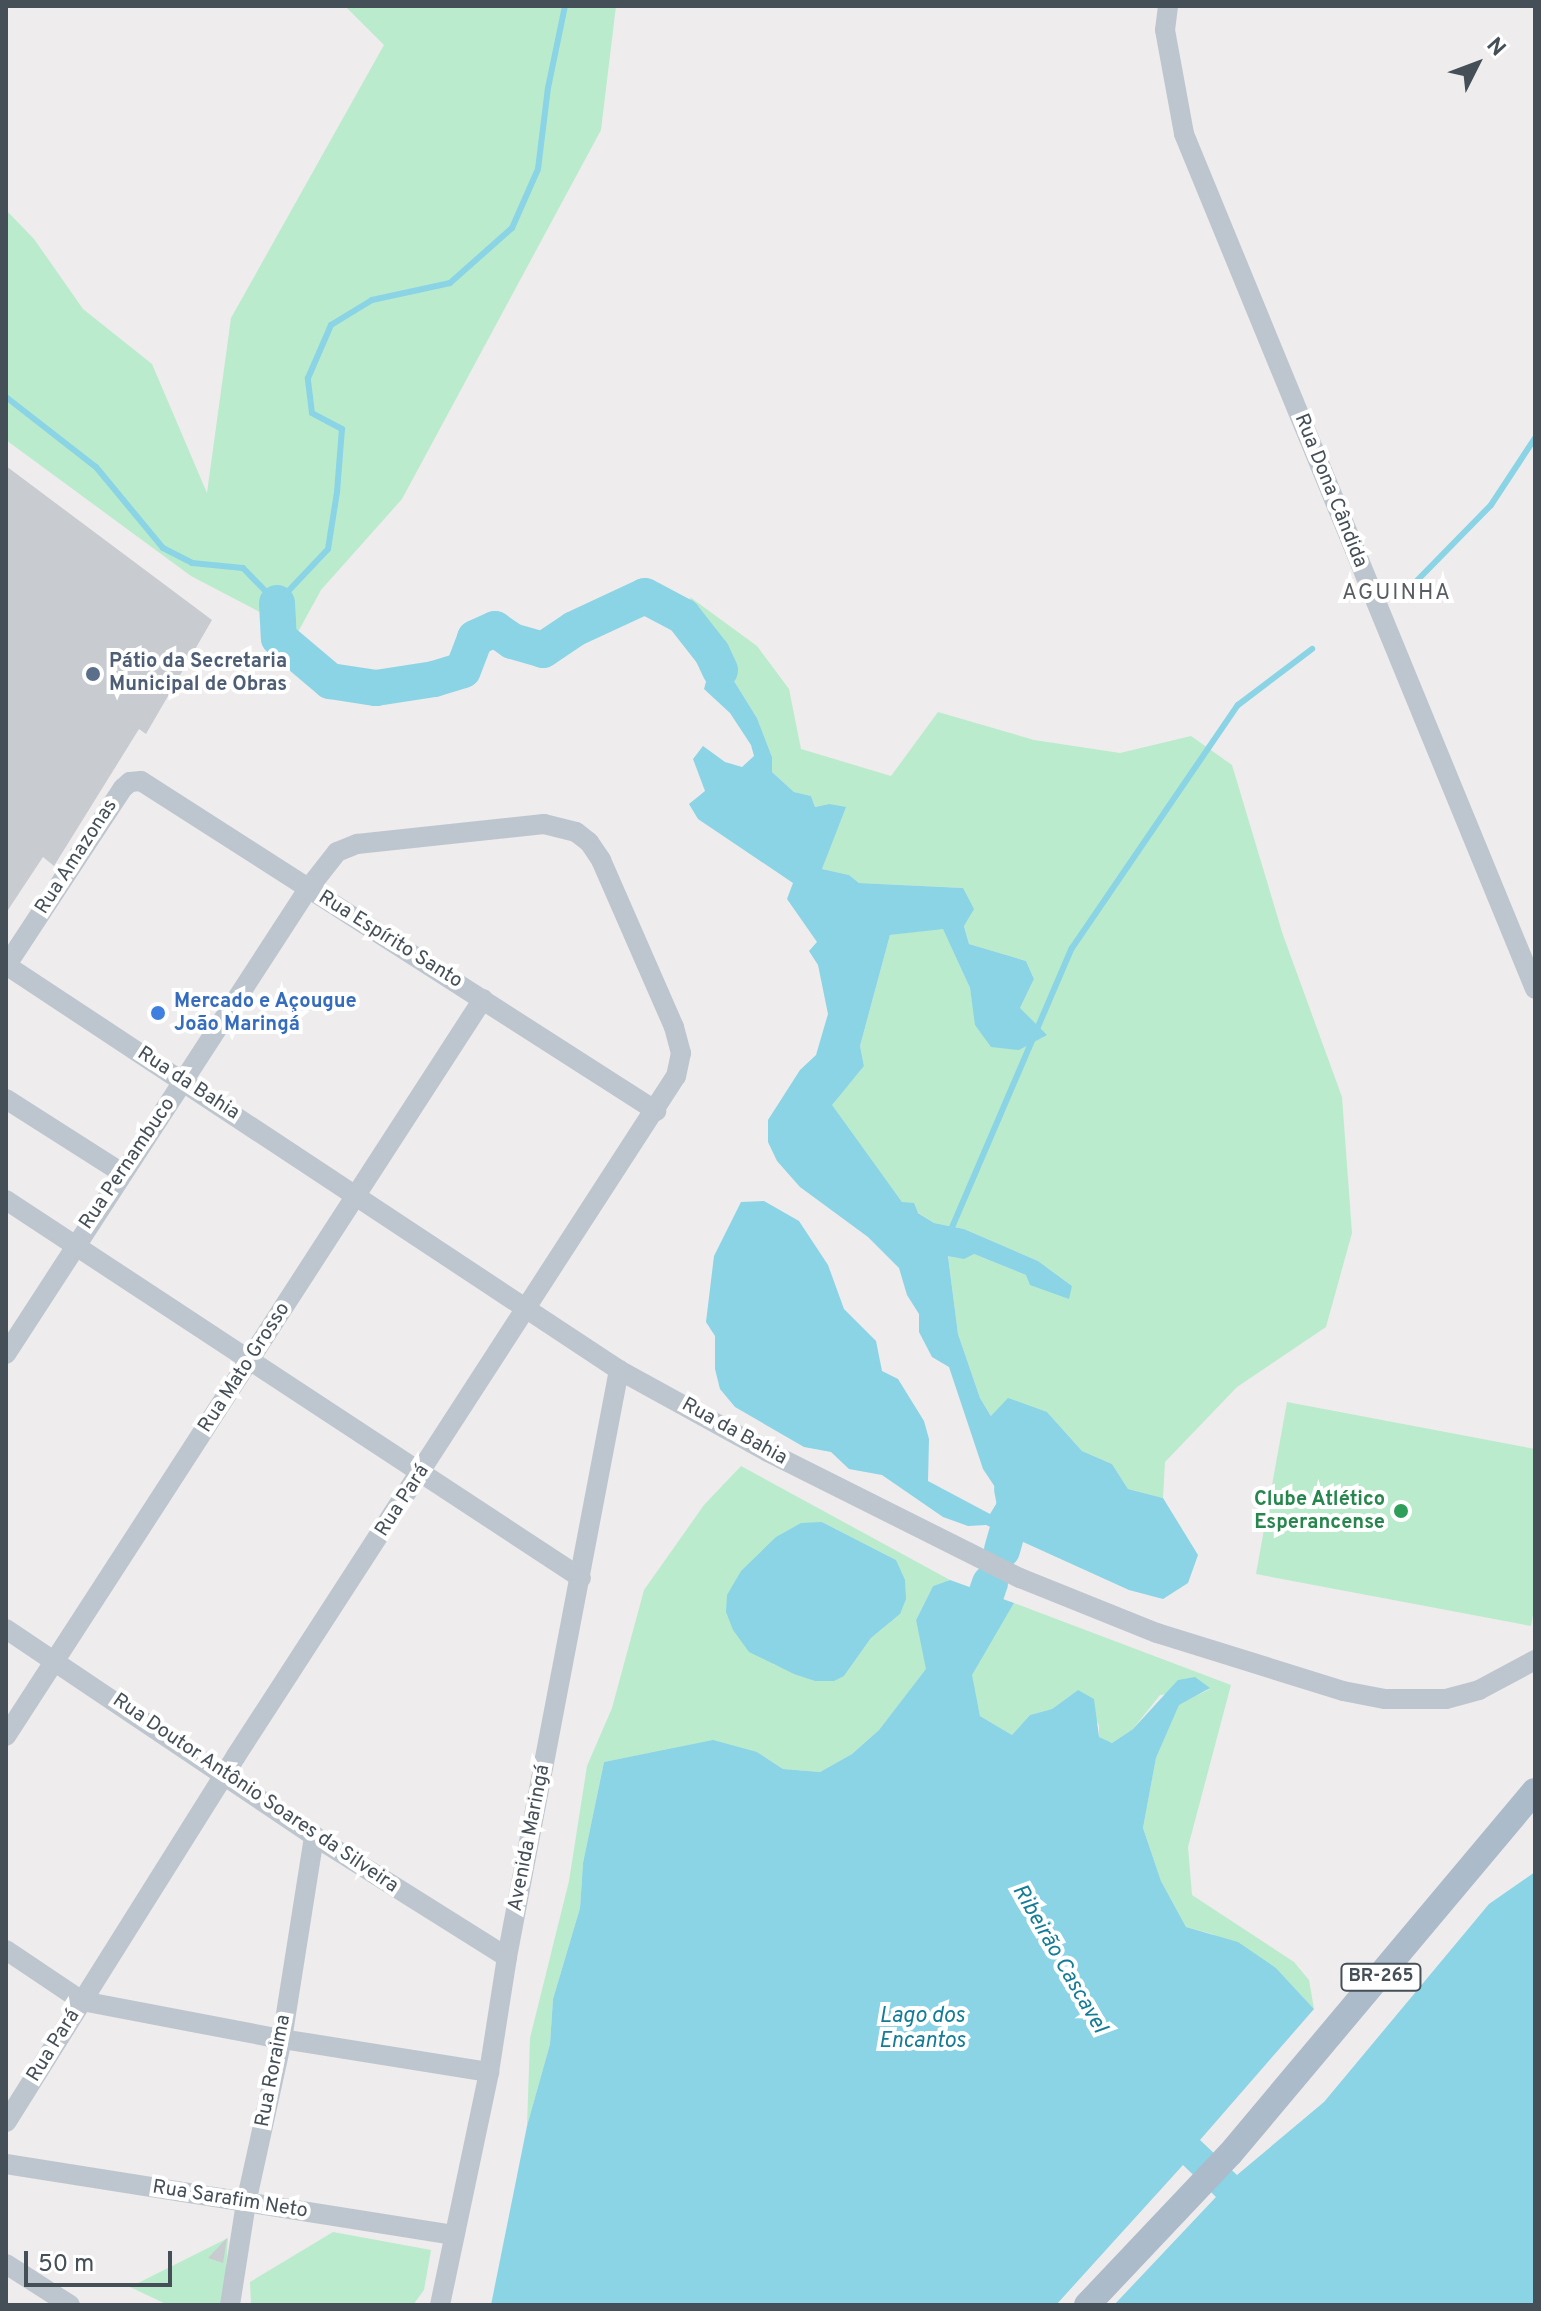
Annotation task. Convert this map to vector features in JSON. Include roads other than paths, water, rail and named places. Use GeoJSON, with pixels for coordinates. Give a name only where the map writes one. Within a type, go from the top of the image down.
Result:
{"type":"FeatureCollection","features":[{"type":"Feature","properties":{"kind":"main road","name":"BR-265"},"geometry":{"type":"LineString","coordinates":[[1087,2305],[1197,2192],[1535,1791]]}},
{"type":"Feature","properties":{"kind":"street","name":"Rua Dona Cândida"},"geometry":{"type":"LineString","coordinates":[[1168,6],[1165,30],[1184,134],[1533,977]]}},
{"type":"Feature","properties":{"kind":"street","name":"Rua Espírito Santo"},"geometry":{"type":"LineString","coordinates":[[123,788],[135,780],[148,783],[656,1111]]}},
{"type":"Feature","properties":{"kind":"street","name":"Rua Amazonas"},"geometry":{"type":"LineString","coordinates":[[6,965],[123,788]]}},
{"type":"Feature","properties":{"kind":"street","name":"Rua Pernambuco"},"geometry":{"type":"LineString","coordinates":[[6,1354],[329,859],[357,844],[544,824],[576,832],[601,860]]}},
{"type":"Feature","properties":{"kind":"street","name":"Rua Pará"},"geometry":{"type":"LineString","coordinates":[[6,2122],[224,1775],[676,1076],[681,1053],[679,1042],[601,860]]}},
{"type":"Feature","properties":{"kind":"street","name":"Rua da Bahia"},"geometry":{"type":"LineString","coordinates":[[6,965],[619,1370],[768,1452],[1020,1578],[1200,1646],[1343,1691],[1413,1701],[1446,1699],[1479,1690],[1535,1660]]}},
{"type":"Feature","properties":{"kind":"street","name":"Rua Mato Grosso"},"geometry":{"type":"LineString","coordinates":[[6,1736],[483,999]]}},
{"type":"Feature","properties":{"kind":"street"},"geometry":{"type":"LineString","coordinates":[[6,1099],[122,1173]]}},
{"type":"Feature","properties":{"kind":"street"},"geometry":{"type":"LineString","coordinates":[[6,1200],[249,1363],[581,1578]]}},
{"type":"Feature","properties":{"kind":"street","name":"Avenida Maringá"},"geometry":{"type":"LineString","coordinates":[[440,2305],[489,2072],[507,1957],[619,1370]]}},
{"type":"Feature","properties":{"kind":"street","name":"Rua Doutor Antônio Soares da Silveira"},"geometry":{"type":"LineString","coordinates":[[6,1629],[314,1836],[507,1957]]}},
{"type":"Feature","properties":{"kind":"street","name":"Rua Roraima"},"geometry":{"type":"LineString","coordinates":[[230,2305],[246,2203],[282,2039],[314,1836]]}},
{"type":"Feature","properties":{"kind":"street"},"geometry":{"type":"LineString","coordinates":[[6,1950],[82,2001],[282,2039],[489,2072]]}},
{"type":"Feature","properties":{"kind":"street","name":"Rua Sarafim Neto"},"geometry":{"type":"LineString","coordinates":[[6,2164],[454,2235]]}},
{"type":"Feature","properties":{"kind":"street"},"geometry":{"type":"LineString","coordinates":[[6,2264],[70,2305]]}},
{"type":"Feature","properties":{"kind":"water"},"geometry":{"type":"Polygon","coordinates":[[[696,620],[757,718],[772,757],[772,772],[794,792],[811,796],[815,807],[829,804],[846,807],[822,869],[849,875],[859,883],[963,888],[974,909],[964,926],[969,944],[1026,961],[1034,979],[1020,1008],[1047,1035],[1019,1050],[991,1047],[975,1025],[970,988],[943,929],[890,935],[860,1046],[864,1066],[832,1105],[902,1202],[914,1203],[918,1213],[934,1223],[964,1229],[1038,1261],[1072,1286],[1069,1299],[1030,1285],[1026,1275],[974,1254],[964,1259],[948,1256],[958,1334],[980,1398],[991,1416],[1008,1398],[1047,1412],[1082,1451],[1112,1464],[1128,1489],[1163,1498],[1198,1555],[1188,1583],[1163,1599],[1129,1590],[986,1525],[968,1526],[943,1517],[882,1475],[849,1469],[831,1452],[804,1447],[735,1407],[720,1389],[715,1369],[715,1336],[706,1322],[714,1256],[741,1202],[764,1201],[799,1221],[828,1265],[844,1309],[876,1341],[882,1371],[898,1379],[924,1421],[929,1439],[928,1481],[990,1514],[1001,1496],[983,1469],[949,1367],[932,1357],[919,1332],[919,1314],[907,1295],[899,1268],[868,1237],[800,1187],[777,1161],[768,1142],[768,1120],[800,1070],[816,1055],[828,1014],[818,965],[809,951],[817,942],[787,899],[793,883],[698,819],[689,804],[705,791],[693,759],[703,746],[725,762],[742,767],[754,756],[751,745],[730,713],[704,689],[709,671],[689,639],[696,620]]]}},
{"type":"Feature","properties":{"kind":"water"},"geometry":{"type":"Polygon","coordinates":[[[822,1522],[896,1560],[905,1580],[906,1599],[900,1614],[871,1638],[844,1676],[834,1681],[815,1681],[794,1674],[749,1652],[733,1630],[726,1612],[727,1595],[741,1571],[776,1537],[801,1523],[822,1522]]]}},
{"type":"Feature","properties":{"kind":"water","name":"Lago dos Encantos"},"geometry":{"type":"Polygon","coordinates":[[[950,1580],[1014,1603],[972,1675],[980,1716],[1012,1735],[1030,1715],[1052,1709],[1078,1690],[1094,1699],[1099,1737],[1112,1743],[1133,1729],[1178,1680],[1195,1677],[1210,1688],[1179,1705],[1156,1758],[1143,1828],[1161,1881],[1186,1927],[1238,1942],[1276,1968],[1314,2009],[1200,2140],[1237,2175],[1324,2102],[1489,1904],[1535,1872],[1535,2305],[1114,2305],[1216,2197],[1183,2165],[1056,2305],[491,2305],[527,2126],[550,2044],[553,1999],[580,1908],[583,1863],[604,1762],[713,1740],[757,1752],[783,1769],[820,1772],[852,1754],[879,1730],[926,1669],[916,1620],[933,1586],[950,1580]]]}},
{"type":"Feature","properties":{"kind":"waterway"},"geometry":{"type":"LineString","coordinates":[[6,397],[96,467],[163,548],[192,563],[243,568],[277,603],[328,549],[342,429],[312,413],[308,378],[331,325],[372,300],[450,283],[512,228],[538,169],[548,88],[565,6]]}},
{"type":"Feature","properties":{"kind":"waterway"},"geometry":{"type":"LineString","coordinates":[[1398,600],[1491,505],[1535,438]]}},
{"type":"Feature","properties":{"kind":"waterway","name":"Ribeirão Cascavel"},"geometry":{"type":"LineString","coordinates":[[277,603],[279,638],[330,681],[376,688],[434,679],[463,670],[475,638],[495,629],[512,641],[543,650],[574,629],[645,596],[683,616],[712,653],[720,670]]}},
{"type":"Feature","properties":{"kind":"waterway"},"geometry":{"type":"LineString","coordinates":[[950,1232],[1072,948],[1238,705],[1312,649]]}},
{"type":"Feature","properties":{"kind":"waterway","name":"Ribeirão Cascavel"},"geometry":{"type":"LineString","coordinates":[[1002,1550],[1015,1504],[1012,1489]]}},
{"type":"Feature","properties":{"kind":"waterway","name":"Ribeirão Cascavel"},"geometry":{"type":"LineString","coordinates":[[971,1638],[990,1583]]}},
{"type":"Feature","properties":{"kind":"place","name":"Pátio da Secretaria Municipal de Obras"},"geometry":{"type":"Point","coordinates":[93,674]}},
{"type":"Feature","properties":{"kind":"place","name":"Mercado e Açougue João Maringá"},"geometry":{"type":"Point","coordinates":[158,1013]}},
{"type":"Feature","properties":{"kind":"place","name":"Clube Atlético Esperancense"},"geometry":{"type":"Point","coordinates":[1401,1511]}},
{"type":"Feature","properties":{"kind":"district","name":"AGUINHA"},"geometry":{"type":"Point","coordinates":[1397,594]}}]}
